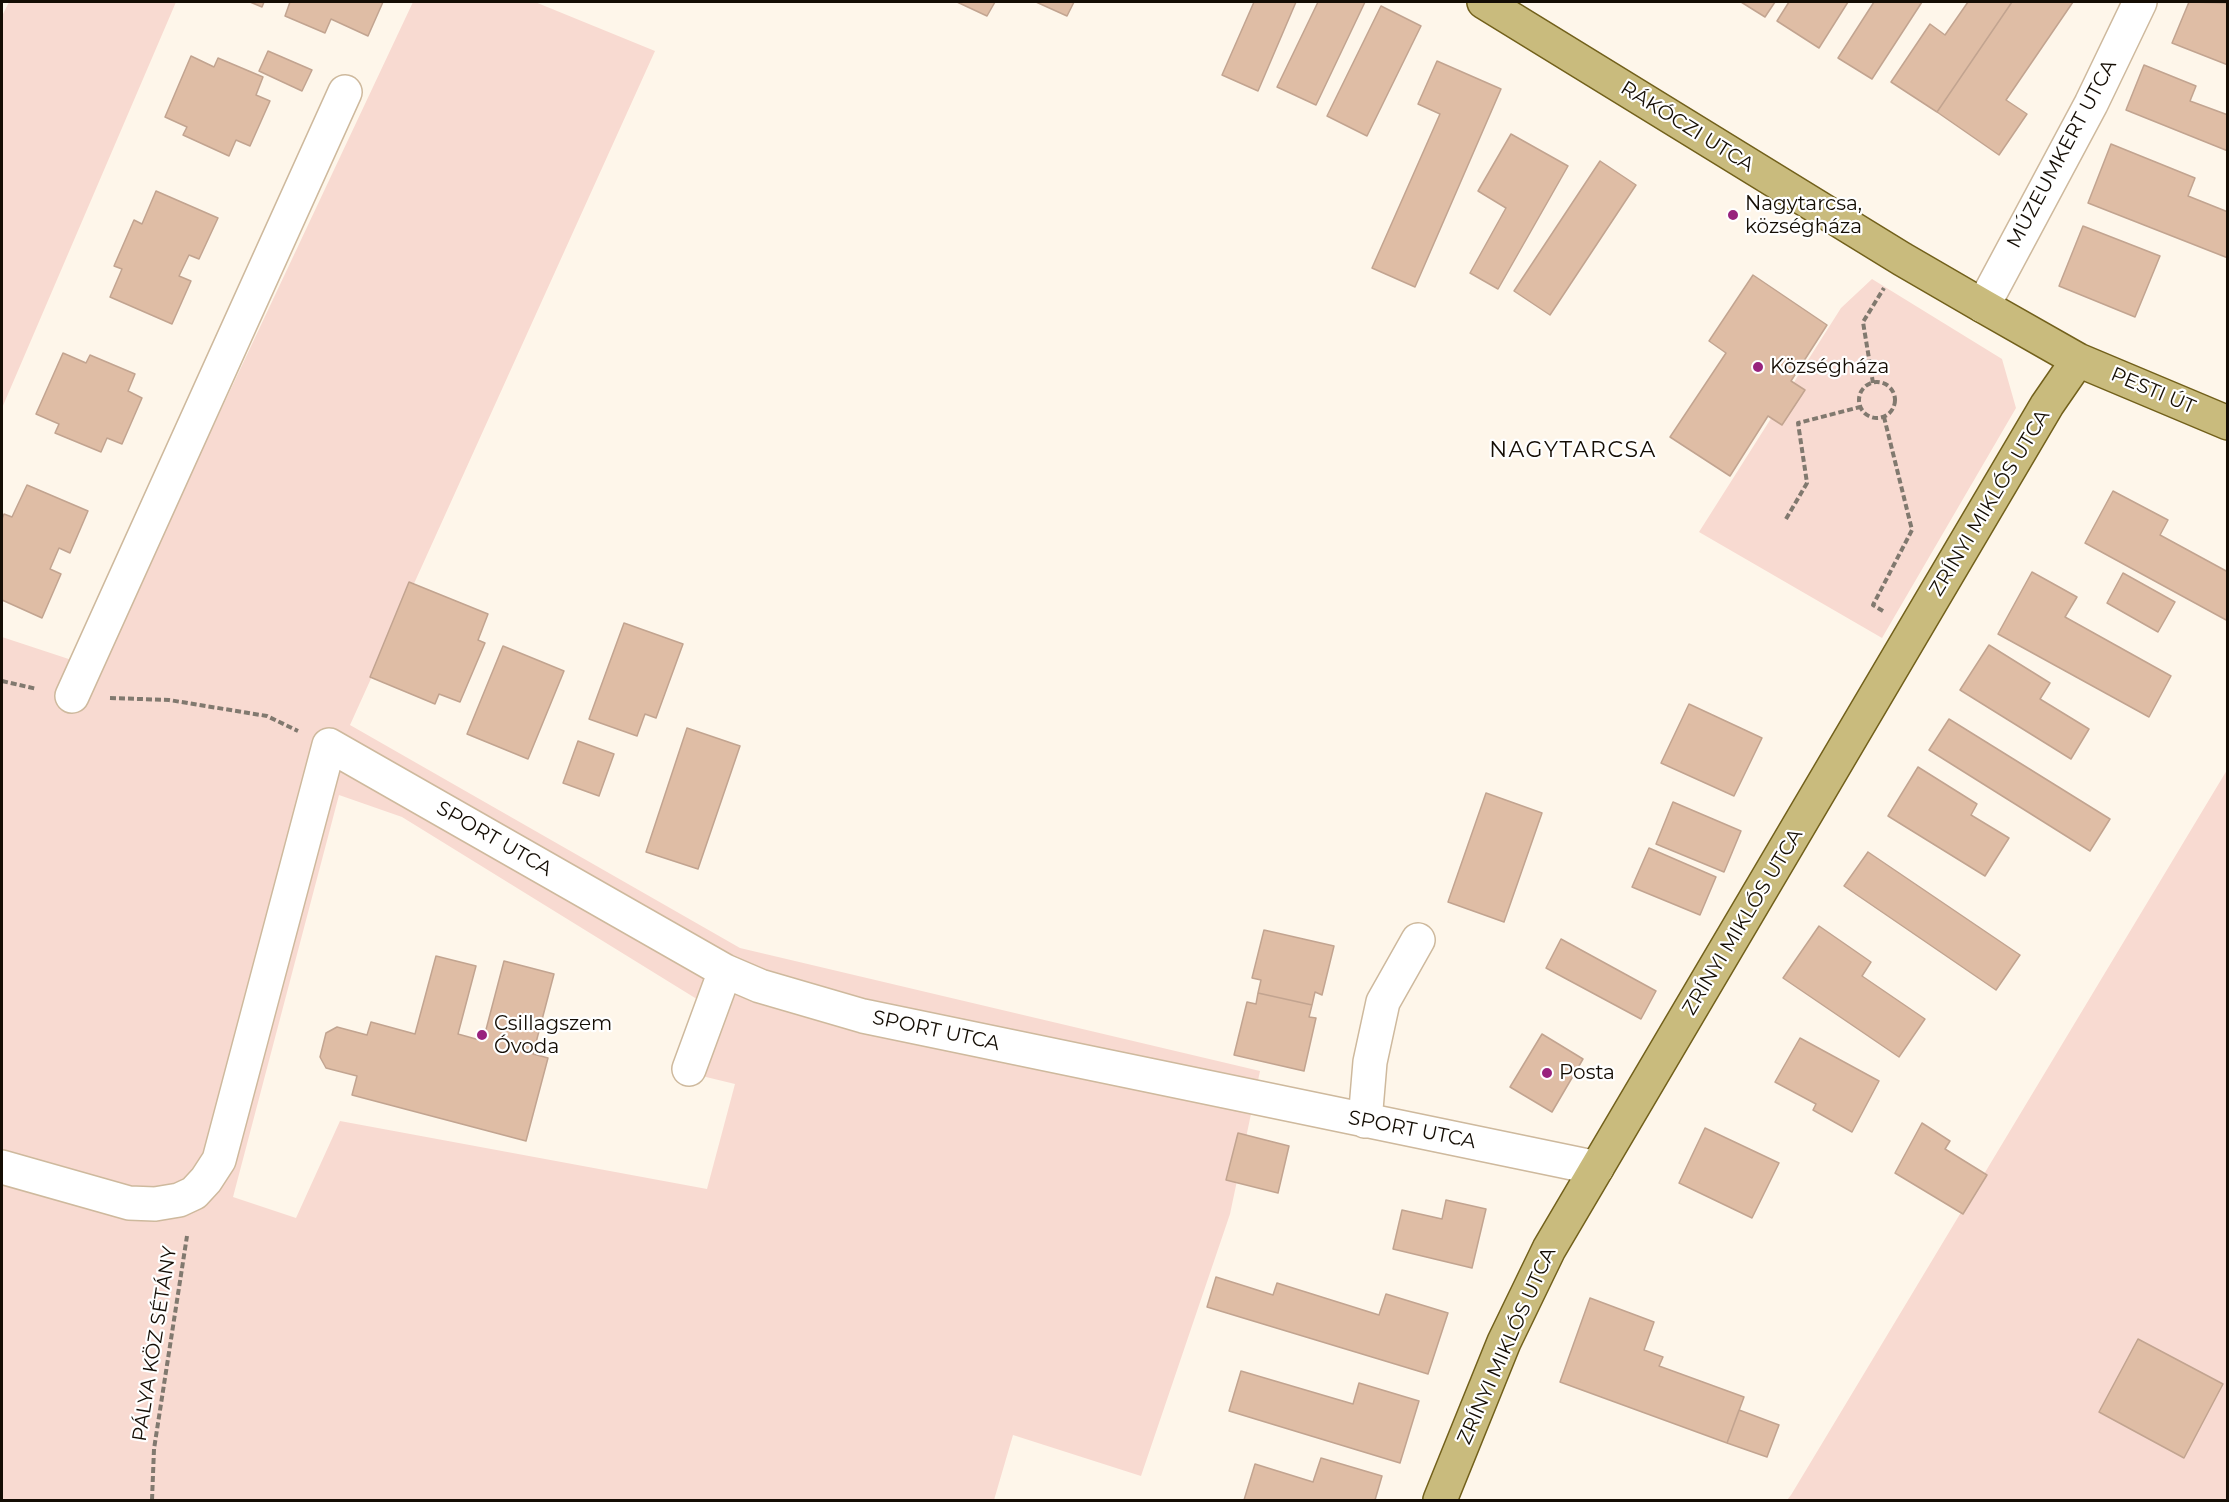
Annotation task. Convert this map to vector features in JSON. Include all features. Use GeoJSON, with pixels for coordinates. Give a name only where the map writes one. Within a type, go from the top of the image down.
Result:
{"type":"FeatureCollection","features":[{"type":"Feature","properties":{"kind":"main road","name":"RÁKÓCZI UTCA"},"geometry":{"type":"LineString","coordinates":[[1484,2],[1902,259],[2079,360]]}},
{"type":"Feature","properties":{"kind":"main road","name":"PESTI ÚT"},"geometry":{"type":"LineString","coordinates":[[2079,360],[2228,423]]}},
{"type":"Feature","properties":{"kind":"main road","name":"ZRÍNYI MIKLÓS UTCA"},"geometry":{"type":"LineString","coordinates":[[1440,1500],[1504,1342],[1549,1249],[2047,405],[2079,360]]}},
{"type":"Feature","properties":{"kind":"street","name":"MÚZEUMKERT UTCA"},"geometry":{"type":"LineString","coordinates":[[1983,306],[2091,104],[2140,2]]}},
{"type":"Feature","properties":{"kind":"street"},"geometry":{"type":"LineString","coordinates":[[72,696],[345,92]]}},
{"type":"Feature","properties":{"kind":"street"},"geometry":{"type":"LineString","coordinates":[[2,1167],[129,1203],[155,1204],[179,1200],[194,1193],[219,1160],[329,745]]}},
{"type":"Feature","properties":{"kind":"street","name":"SPORT UTCA"},"geometry":{"type":"LineString","coordinates":[[329,745],[725,971],[760,986],[863,1016],[1597,1168]]}},
{"type":"Feature","properties":{"kind":"street"},"geometry":{"type":"LineString","coordinates":[[1365,1121],[1370,1062],[1383,1002],[1418,940]]}},
{"type":"Feature","properties":{"kind":"street"},"geometry":{"type":"LineString","coordinates":[[689,1070],[725,971]]}},
{"type":"Feature","properties":{"kind":"path"},"geometry":{"type":"LineString","coordinates":[[1873,383],[1863,322],[1902,259]]}},
{"type":"Feature","properties":{"kind":"path"},"geometry":{"type":"LineString","coordinates":[[1873,383],[1885,384],[1892,390],[1896,399],[1893,408],[1884,417],[1868,417],[1860,407],[1860,392],[1873,383]]}},
{"type":"Feature","properties":{"kind":"path"},"geometry":{"type":"LineString","coordinates":[[1786,519],[1807,483],[1798,423],[1860,407]]}},
{"type":"Feature","properties":{"kind":"path"},"geometry":{"type":"LineString","coordinates":[[1884,417],[1912,530],[1873,605],[1915,630]]}},
{"type":"Feature","properties":{"kind":"path"},"geometry":{"type":"LineString","coordinates":[[2,681],[72,696],[169,700],[267,716],[329,745]]}},
{"type":"Feature","properties":{"kind":"path","name":"PÁLYA KÖZ SÉTÁNY"},"geometry":{"type":"LineString","coordinates":[[152,1500],[154,1449],[194,1193]]}},
{"type":"Feature","properties":{"kind":"shaded area"},"geometry":{"type":"Polygon","coordinates":[[[9,2],[176,2],[2,408],[2,16],[9,2]]]}},
{"type":"Feature","properties":{"kind":"shaded area"},"geometry":{"type":"Polygon","coordinates":[[[413,2],[535,2],[655,51],[350,725],[740,948],[1260,1071],[1230,1214],[1141,1476],[1013,1435],[994,1500],[2,1500],[2,637],[99,669],[413,2]],[[339,795],[233,1197],[296,1218],[340,1121],[707,1189],[735,1084],[677,1070],[700,1001],[402,817],[339,795]]]}},
{"type":"Feature","properties":{"kind":"shaded area"},"geometry":{"type":"Polygon","coordinates":[[[1872,279],[2002,359],[2016,408],[1882,638],[1699,532],[1841,308],[1872,279]]]}},
{"type":"Feature","properties":{"kind":"shaded area"},"geometry":{"type":"Polygon","coordinates":[[[2227,770],[2227,1500],[1787,1500],[1791,1495],[2227,770]]]}},
{"type":"Feature","properties":{"kind":"building"},"geometry":{"type":"Polygon","coordinates":[[[250,2],[264,2],[262,7],[250,2]]]}},
{"type":"Feature","properties":{"kind":"building"},"geometry":{"type":"Polygon","coordinates":[[[290,2],[383,2],[368,36],[331,19],[325,33],[285,16],[290,2]]]}},
{"type":"Feature","properties":{"kind":"building"},"geometry":{"type":"Polygon","coordinates":[[[957,2],[995,2],[987,16],[957,2]]]}},
{"type":"Feature","properties":{"kind":"building"},"geometry":{"type":"Polygon","coordinates":[[[1036,2],[1074,2],[1067,16],[1036,2]]]}},
{"type":"Feature","properties":{"kind":"building"},"geometry":{"type":"Polygon","coordinates":[[[1254,2],[1296,2],[1258,91],[1222,75],[1254,2]]]}},
{"type":"Feature","properties":{"kind":"building"},"geometry":{"type":"Polygon","coordinates":[[[1318,2],[1365,2],[1316,105],[1277,87],[1318,2]]]}},
{"type":"Feature","properties":{"kind":"building"},"geometry":{"type":"Polygon","coordinates":[[[1741,2],[1775,2],[1765,17],[1741,2]]]}},
{"type":"Feature","properties":{"kind":"building"},"geometry":{"type":"Polygon","coordinates":[[[1789,2],[1848,2],[1819,48],[1777,21],[1789,2]]]}},
{"type":"Feature","properties":{"kind":"building"},"geometry":{"type":"Polygon","coordinates":[[[1874,2],[1922,2],[1872,79],[1838,58],[1874,2]]]}},
{"type":"Feature","properties":{"kind":"building"},"geometry":{"type":"Polygon","coordinates":[[[1968,2],[2012,2],[1937,112],[1891,82],[1930,24],[1945,35],[1968,2]]]}},
{"type":"Feature","properties":{"kind":"building"},"geometry":{"type":"Polygon","coordinates":[[[2012,2],[2073,2],[2006,100],[2027,114],[1999,155],[1937,112],[2012,2]]]}},
{"type":"Feature","properties":{"kind":"building"},"geometry":{"type":"Polygon","coordinates":[[[2189,2],[2228,3],[2228,65],[2172,43],[2189,2]]]}},
{"type":"Feature","properties":{"kind":"building"},"geometry":{"type":"Polygon","coordinates":[[[1381,6],[1421,26],[1367,136],[1327,116],[1381,6]]]}},
{"type":"Feature","properties":{"kind":"building"},"geometry":{"type":"Polygon","coordinates":[[[268,51],[312,70],[302,91],[259,71],[268,51]]]}},
{"type":"Feature","properties":{"kind":"building"},"geometry":{"type":"Polygon","coordinates":[[[191,56],[214,67],[218,58],[263,77],[256,95],[270,101],[250,146],[236,140],[229,156],[183,135],[187,127],[165,117],[191,56]]]}},
{"type":"Feature","properties":{"kind":"building"},"geometry":{"type":"Polygon","coordinates":[[[1437,61],[1501,89],[1415,287],[1372,268],[1440,114],[1418,104],[1437,61]]]}},
{"type":"Feature","properties":{"kind":"building"},"geometry":{"type":"Polygon","coordinates":[[[2144,65],[2196,86],[2190,101],[2228,115],[2228,151],[2126,110],[2144,65]]]}},
{"type":"Feature","properties":{"kind":"building"},"geometry":{"type":"Polygon","coordinates":[[[1511,134],[1568,166],[1498,289],[1470,273],[1506,208],[1478,191],[1511,134]]]}},
{"type":"Feature","properties":{"kind":"building"},"geometry":{"type":"Polygon","coordinates":[[[2111,144],[2195,178],[2188,196],[2228,212],[2228,258],[2088,203],[2111,144]]]}},
{"type":"Feature","properties":{"kind":"building"},"geometry":{"type":"Polygon","coordinates":[[[1600,161],[1636,185],[1550,315],[1514,291],[1600,161]]]}},
{"type":"Feature","properties":{"kind":"building"},"geometry":{"type":"Polygon","coordinates":[[[156,191],[218,218],[199,259],[189,255],[179,276],[191,281],[172,324],[110,297],[122,269],[114,266],[134,220],[142,224],[156,191]]]}},
{"type":"Feature","properties":{"kind":"building"},"geometry":{"type":"Polygon","coordinates":[[[2083,226],[2160,256],[2135,317],[2059,286],[2083,226]]]}},
{"type":"Feature","properties":{"kind":"building","name":"Községháza"},"geometry":{"type":"Polygon","coordinates":[[[1753,275],[1827,325],[1791,381],[1805,390],[1782,425],[1768,416],[1730,476],[1670,437],[1726,353],[1709,341],[1753,275]]]}},
{"type":"Feature","properties":{"kind":"building"},"geometry":{"type":"Polygon","coordinates":[[[63,353],[86,363],[90,355],[135,374],[128,391],[142,398],[122,444],[107,438],[101,452],[55,433],[59,424],[36,414],[63,353]]]}},
{"type":"Feature","properties":{"kind":"building"},"geometry":{"type":"Polygon","coordinates":[[[27,485],[88,511],[70,553],[59,548],[50,569],[61,574],[42,618],[2,600],[2,519],[4,514],[12,517],[27,485]]]}},
{"type":"Feature","properties":{"kind":"building"},"geometry":{"type":"Polygon","coordinates":[[[2113,491],[2168,520],[2160,535],[2228,572],[2228,621],[2085,543],[2113,491]]]}},
{"type":"Feature","properties":{"kind":"building"},"geometry":{"type":"Polygon","coordinates":[[[2032,572],[2077,597],[2065,617],[2171,676],[2149,717],[1998,634],[2032,572]]]}},
{"type":"Feature","properties":{"kind":"building"},"geometry":{"type":"Polygon","coordinates":[[[2123,573],[2175,602],[2158,632],[2107,603],[2123,573]]]}},
{"type":"Feature","properties":{"kind":"building"},"geometry":{"type":"Polygon","coordinates":[[[409,582],[488,614],[478,640],[485,643],[460,702],[439,694],[435,704],[370,677],[409,582]]]}},
{"type":"Feature","properties":{"kind":"building"},"geometry":{"type":"Polygon","coordinates":[[[624,623],[683,644],[656,718],[645,714],[637,736],[589,719],[624,623]]]}},
{"type":"Feature","properties":{"kind":"building"},"geometry":{"type":"Polygon","coordinates":[[[1989,645],[2050,683],[2040,699],[2089,729],[2071,759],[1960,690],[1989,645]]]}},
{"type":"Feature","properties":{"kind":"building"},"geometry":{"type":"Polygon","coordinates":[[[503,646],[564,671],[528,759],[467,734],[503,646]]]}},
{"type":"Feature","properties":{"kind":"building"},"geometry":{"type":"Polygon","coordinates":[[[1689,704],[1762,738],[1734,796],[1661,763],[1689,704]]]}},
{"type":"Feature","properties":{"kind":"building"},"geometry":{"type":"Polygon","coordinates":[[[1949,719],[2110,819],[2090,851],[1929,750],[1949,719]]]}},
{"type":"Feature","properties":{"kind":"building"},"geometry":{"type":"Polygon","coordinates":[[[687,728],[740,746],[698,869],[646,852],[687,728]]]}},
{"type":"Feature","properties":{"kind":"building"},"geometry":{"type":"Polygon","coordinates":[[[578,741],[614,754],[599,796],[563,783],[578,741]]]}},
{"type":"Feature","properties":{"kind":"building"},"geometry":{"type":"Polygon","coordinates":[[[1918,767],[1977,804],[1971,815],[2009,838],[1985,876],[1888,816],[1918,767]]]}},
{"type":"Feature","properties":{"kind":"building"},"geometry":{"type":"Polygon","coordinates":[[[1486,793],[1542,813],[1504,922],[1448,902],[1486,793]]]}},
{"type":"Feature","properties":{"kind":"building"},"geometry":{"type":"Polygon","coordinates":[[[1673,802],[1741,831],[1724,872],[1656,844],[1673,802]]]}},
{"type":"Feature","properties":{"kind":"building"},"geometry":{"type":"Polygon","coordinates":[[[1649,848],[1716,877],[1700,915],[1632,887],[1649,848]]]}},
{"type":"Feature","properties":{"kind":"building"},"geometry":{"type":"Polygon","coordinates":[[[1868,852],[2020,955],[1996,990],[1844,886],[1868,852]]]}},
{"type":"Feature","properties":{"kind":"building"},"geometry":{"type":"Polygon","coordinates":[[[1819,926],[1871,962],[1862,976],[1925,1019],[1899,1057],[1783,978],[1819,926]]]}},
{"type":"Feature","properties":{"kind":"building"},"geometry":{"type":"Polygon","coordinates":[[[1264,930],[1334,946],[1322,995],[1315,992],[1312,1005],[1258,993],[1261,980],[1252,978],[1264,930]]]}},
{"type":"Feature","properties":{"kind":"building"},"geometry":{"type":"Polygon","coordinates":[[[1561,939],[1656,991],[1641,1019],[1546,968],[1561,939]]]}},
{"type":"Feature","properties":{"kind":"building"},"geometry":{"type":"Polygon","coordinates":[[[436,956],[476,966],[458,1034],[483,1041],[504,961],[554,974],[533,1054],[548,1058],[526,1141],[352,1095],[357,1076],[326,1068],[320,1057],[326,1033],[337,1027],[367,1035],[371,1022],[415,1034],[436,956]]]}},
{"type":"Feature","properties":{"kind":"building"},"geometry":{"type":"Polygon","coordinates":[[[1258,993],[1312,1005],[1309,1017],[1316,1018],[1304,1071],[1234,1055],[1247,1002],[1256,1004],[1258,993]]]}},
{"type":"Feature","properties":{"kind":"building","name":"Posta"},"geometry":{"type":"Polygon","coordinates":[[[1542,1034],[1583,1059],[1552,1112],[1510,1087],[1542,1034]]]}},
{"type":"Feature","properties":{"kind":"building"},"geometry":{"type":"Polygon","coordinates":[[[1800,1038],[1879,1081],[1852,1132],[1813,1110],[1816,1104],[1775,1082],[1800,1038]]]}},
{"type":"Feature","properties":{"kind":"building"},"geometry":{"type":"Polygon","coordinates":[[[1922,1123],[1950,1141],[1945,1149],[1987,1175],[1963,1214],[1895,1173],[1922,1123]]]}},
{"type":"Feature","properties":{"kind":"building"},"geometry":{"type":"Polygon","coordinates":[[[1705,1128],[1779,1163],[1752,1218],[1679,1183],[1705,1128]]]}},
{"type":"Feature","properties":{"kind":"building"},"geometry":{"type":"Polygon","coordinates":[[[1238,1133],[1289,1146],[1278,1193],[1226,1180],[1238,1133]]]}},
{"type":"Feature","properties":{"kind":"building"},"geometry":{"type":"Polygon","coordinates":[[[1446,1200],[1486,1209],[1472,1268],[1393,1249],[1402,1210],[1442,1219],[1446,1200]]]}},
{"type":"Feature","properties":{"kind":"building"},"geometry":{"type":"Polygon","coordinates":[[[1216,1277],[1273,1295],[1277,1283],[1379,1315],[1386,1294],[1448,1313],[1428,1374],[1207,1307],[1216,1277]]]}},
{"type":"Feature","properties":{"kind":"building"},"geometry":{"type":"Polygon","coordinates":[[[1590,1298],[1654,1322],[1644,1350],[1663,1357],[1659,1366],[1744,1397],[1727,1443],[1560,1382],[1590,1298]]]}},
{"type":"Feature","properties":{"kind":"building"},"geometry":{"type":"Polygon","coordinates":[[[2138,1339],[2223,1384],[2184,1458],[2099,1412],[2138,1339]]]}},
{"type":"Feature","properties":{"kind":"building"},"geometry":{"type":"Polygon","coordinates":[[[1241,1371],[1353,1404],[1359,1383],[1419,1401],[1400,1463],[1229,1411],[1241,1371]]]}},
{"type":"Feature","properties":{"kind":"building"},"geometry":{"type":"Polygon","coordinates":[[[1739,1410],[1779,1425],[1767,1457],[1727,1443],[1739,1410]]]}},
{"type":"Feature","properties":{"kind":"building"},"geometry":{"type":"Polygon","coordinates":[[[1321,1458],[1382,1476],[1375,1500],[1244,1500],[1255,1464],[1313,1482],[1321,1458]]]}},
{"type":"Feature","properties":{"kind":"place","name":"Nagytarcsa, községháza"},"geometry":{"type":"Point","coordinates":[1733,215]}},
{"type":"Feature","properties":{"kind":"place","name":"Községháza"},"geometry":{"type":"Point","coordinates":[1758,367]}},
{"type":"Feature","properties":{"kind":"place","name":"Csillagszem Óvoda"},"geometry":{"type":"Point","coordinates":[482,1035]}},
{"type":"Feature","properties":{"kind":"place","name":"Posta"},"geometry":{"type":"Point","coordinates":[1547,1073]}},
{"type":"Feature","properties":{"kind":"district","name":"NAGYTARCSA"},"geometry":{"type":"Point","coordinates":[1573,451]}}]}
